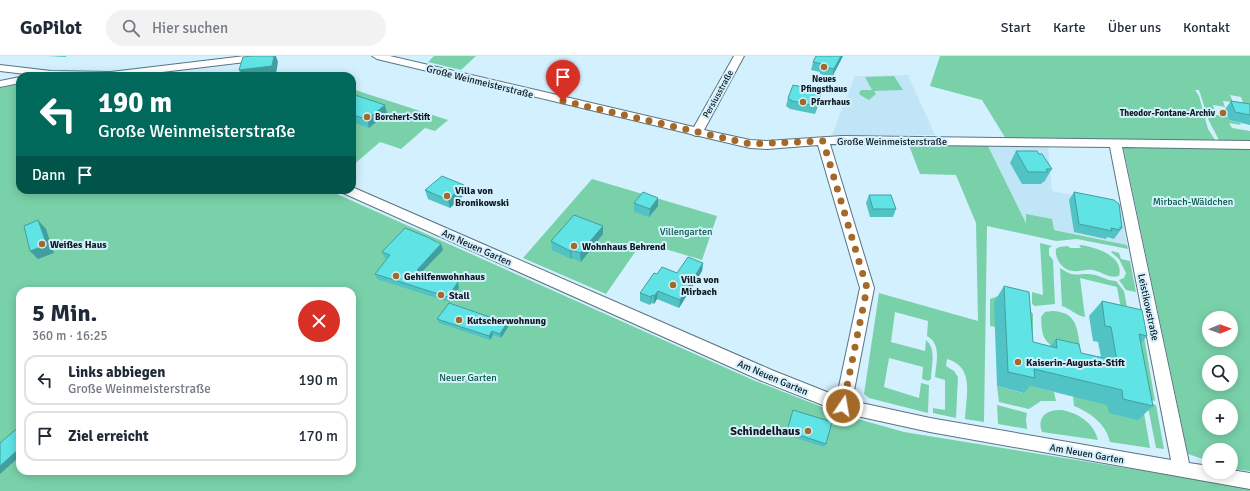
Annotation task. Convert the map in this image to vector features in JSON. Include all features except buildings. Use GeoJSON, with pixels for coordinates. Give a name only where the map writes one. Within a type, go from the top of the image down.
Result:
{"type":"FeatureCollection","features":[{"type":"Feature","properties":{"kind":"street"},"geometry":{"type":"LineString","coordinates":[[136,72],[270,56]]}},
{"type":"Feature","properties":{"kind":"street","name":"Große Weinmeisterstraße"},"geometry":{"type":"LineString","coordinates":[[377,56],[696,133],[750,144],[842,140],[1250,145]]}},
{"type":"Feature","properties":{"kind":"street","name":"Persiusstraße"},"geometry":{"type":"LineString","coordinates":[[696,133],[739,56]]}},
{"type":"Feature","properties":{"kind":"street"},"geometry":{"type":"LineString","coordinates":[[0,68],[27,72]]}},
{"type":"Feature","properties":{"kind":"street"},"geometry":{"type":"LineString","coordinates":[[0,84],[16,81]]}},
{"type":"Feature","properties":{"kind":"street"},"geometry":{"type":"LineString","coordinates":[[823,141],[867,288],[843,406]]}},
{"type":"Feature","properties":{"kind":"street","name":"Leistikowstraße"},"geometry":{"type":"LineString","coordinates":[[1115,143],[1182,470]]}},
{"type":"Feature","properties":{"kind":"street","name":"Am Neuen Garten"},"geometry":{"type":"LineString","coordinates":[[356,194],[768,376],[843,406],[930,425],[1182,470],[1250,480]]}},
{"type":"Feature","properties":{"kind":"shaded area"},"geometry":{"type":"Polygon","coordinates":[[[908,75],[935,135],[832,135],[855,76],[908,75]]]}},
{"type":"Feature","properties":{"kind":"shaded area"},"geometry":{"type":"Polygon","coordinates":[[[987,144],[1048,145],[1052,191],[1121,205],[1127,245],[1027,224],[987,144]]]}},
{"type":"Feature","properties":{"kind":"green space"},"geometry":{"type":"Polygon","coordinates":[[[434,56],[476,56],[461,70],[428,62],[434,56]]]}},
{"type":"Feature","properties":{"kind":"green space"},"geometry":{"type":"Polygon","coordinates":[[[940,56],[1250,56],[1250,106],[1244,105],[1241,97],[1230,95],[1233,102],[1223,101],[1225,107],[1213,105],[1216,115],[1228,117],[1229,120],[1240,123],[1241,125],[1229,123],[1232,128],[1250,131],[1250,141],[1219,140],[1209,121],[1199,90],[1195,90],[1199,96],[1208,129],[1215,140],[1006,139],[982,100],[930,86],[940,56]]]}},
{"type":"Feature","properties":{"kind":"green space"},"geometry":{"type":"Polygon","coordinates":[[[894,76],[903,90],[874,91],[876,94],[869,100],[860,95],[859,93],[861,90],[872,90],[865,77],[894,76]]]}},
{"type":"Feature","properties":{"kind":"green space","name":"Neuer Garten"},"geometry":{"type":"Polygon","coordinates":[[[16,85],[16,194],[337,194],[753,380],[840,414],[904,432],[1250,488],[1250,491],[0,491],[0,88],[16,85]]]}},
{"type":"Feature","properties":{"kind":"green space"},"geometry":{"type":"Polygon","coordinates":[[[356,90],[448,120],[435,131],[425,128],[401,149],[380,142],[356,163],[356,90]]]}},
{"type":"Feature","properties":{"kind":"green space"},"geometry":{"type":"Polygon","coordinates":[[[908,143],[987,144],[1026,223],[1026,214],[1052,219],[1054,230],[1127,245],[1128,249],[1077,239],[1056,241],[987,226],[984,422],[965,419],[967,383],[965,375],[962,368],[956,363],[947,359],[946,366],[954,371],[958,377],[956,418],[933,413],[933,408],[945,410],[945,380],[935,377],[937,354],[935,344],[932,339],[927,336],[928,321],[895,312],[891,342],[925,351],[926,340],[931,348],[933,358],[931,379],[928,381],[922,379],[923,367],[889,358],[884,387],[919,398],[921,383],[929,385],[928,413],[869,398],[864,394],[879,293],[978,321],[976,223],[956,175],[920,174],[908,143]]]}},
{"type":"Feature","properties":{"kind":"green space","name":"Mirbach-Wäldchen"},"geometry":{"type":"Polygon","coordinates":[[[1250,145],[1250,471],[1238,470],[1238,443],[1202,443],[1202,459],[1188,454],[1123,146],[1250,145]]]}},
{"type":"Feature","properties":{"kind":"green space","name":"Villengarten"},"geometry":{"type":"Polygon","coordinates":[[[592,179],[717,216],[702,260],[642,242],[606,294],[523,258],[592,179]]]}},
{"type":"Feature","properties":{"kind":"green space"},"geometry":{"type":"Polygon","coordinates":[[[1040,243],[1052,246],[1049,248],[1049,255],[1053,260],[1055,304],[1035,306],[1032,304],[1032,292],[1043,295],[1040,243]]]}},
{"type":"Feature","properties":{"kind":"green space"},"geometry":{"type":"Polygon","coordinates":[[[1079,245],[1092,247],[1107,253],[1117,263],[1120,269],[1119,276],[1108,276],[1092,270],[1075,271],[1066,269],[1056,256],[1056,249],[1059,247],[1068,246],[1070,248],[1081,248],[1079,245]]]}},
{"type":"Feature","properties":{"kind":"green space"},"geometry":{"type":"Polygon","coordinates":[[[1111,252],[1119,253],[1121,259],[1130,261],[1136,292],[1126,290],[1119,280],[1124,278],[1126,273],[1119,259],[1111,252]]]}},
{"type":"Feature","properties":{"kind":"green space"},"geometry":{"type":"Polygon","coordinates":[[[1060,268],[1070,274],[1090,274],[1116,281],[1124,291],[1129,318],[1121,309],[1117,287],[1080,278],[1085,317],[1062,306],[1060,268]]]}},
{"type":"Feature","properties":{"kind":"green space"},"geometry":{"type":"Polygon","coordinates":[[[1001,295],[1029,308],[1033,314],[1033,346],[995,327],[990,326],[990,299],[1001,295]]]}},
{"type":"Feature","properties":{"kind":"green space"},"geometry":{"type":"Polygon","coordinates":[[[1045,312],[1060,312],[1071,317],[1078,332],[1080,346],[1052,346],[1048,343],[1044,337],[1041,317],[1045,312]]]}},
{"type":"Feature","properties":{"kind":"green space"},"geometry":{"type":"Polygon","coordinates":[[[1133,323],[1142,325],[1155,401],[1147,399],[1133,323]]]}},
{"type":"Feature","properties":{"kind":"green space"},"geometry":{"type":"Polygon","coordinates":[[[1023,384],[1054,392],[1056,401],[1041,401],[1029,409],[999,402],[997,386],[1023,393],[1023,384]]]}},
{"type":"Feature","properties":{"kind":"green space"},"geometry":{"type":"Polygon","coordinates":[[[1073,396],[1142,401],[1150,448],[1110,442],[1105,430],[1097,420],[1074,406],[1073,396]]]}},
{"type":"Feature","properties":{"kind":"green space"},"geometry":{"type":"Polygon","coordinates":[[[1147,402],[1156,405],[1164,449],[1156,448],[1147,402]]]}},
{"type":"Feature","properties":{"kind":"green space"},"geometry":{"type":"Polygon","coordinates":[[[997,405],[1027,413],[1027,429],[998,424],[997,405]]]}},
{"type":"Feature","properties":{"kind":"green space"},"geometry":{"type":"Polygon","coordinates":[[[1062,410],[1079,416],[1089,424],[1098,440],[1042,432],[1041,422],[1044,415],[1048,412],[1062,410]]]}},
{"type":"Feature","properties":{"kind":"place","name":"Neues Pfingsthaus"},"geometry":{"type":"Point","coordinates":[824,67]}},
{"type":"Feature","properties":{"kind":"place","name":"Pfarrhaus"},"geometry":{"type":"Point","coordinates":[803,102]}},
{"type":"Feature","properties":{"kind":"place","name":"Theodor-Fontane-Archiv"},"geometry":{"type":"Point","coordinates":[1223,113]}},
{"type":"Feature","properties":{"kind":"place","name":"Borchert-Stift"},"geometry":{"type":"Point","coordinates":[367,117]}},
{"type":"Feature","properties":{"kind":"place","name":"Villa von Bronikowski"},"geometry":{"type":"Point","coordinates":[447,196]}},
{"type":"Feature","properties":{"kind":"place","name":"Weißes Haus"},"geometry":{"type":"Point","coordinates":[42,244]}},
{"type":"Feature","properties":{"kind":"place","name":"Wohnhaus Behrend"},"geometry":{"type":"Point","coordinates":[574,246]}},
{"type":"Feature","properties":{"kind":"place","name":"Gehilfenwohnhaus"},"geometry":{"type":"Point","coordinates":[396,276]}},
{"type":"Feature","properties":{"kind":"place","name":"Villa von Mirbach"},"geometry":{"type":"Point","coordinates":[673,285]}},
{"type":"Feature","properties":{"kind":"place","name":"Stall"},"geometry":{"type":"Point","coordinates":[441,295]}},
{"type":"Feature","properties":{"kind":"place","name":"Kutscherwohnung"},"geometry":{"type":"Point","coordinates":[459,320]}},
{"type":"Feature","properties":{"kind":"place","name":"Kaiserin-Augusta-Stift"},"geometry":{"type":"Point","coordinates":[1018,362]}},
{"type":"Feature","properties":{"kind":"place","name":"Schindelhaus"},"geometry":{"type":"Point","coordinates":[808,431]}},
{"type":"Feature","properties":{"kind":"route"},"geometry":{"type":"LineString","coordinates":[[563,101],[696,133],[750,144],[767,145],[823,141],[867,288],[843,406]]}}]}
